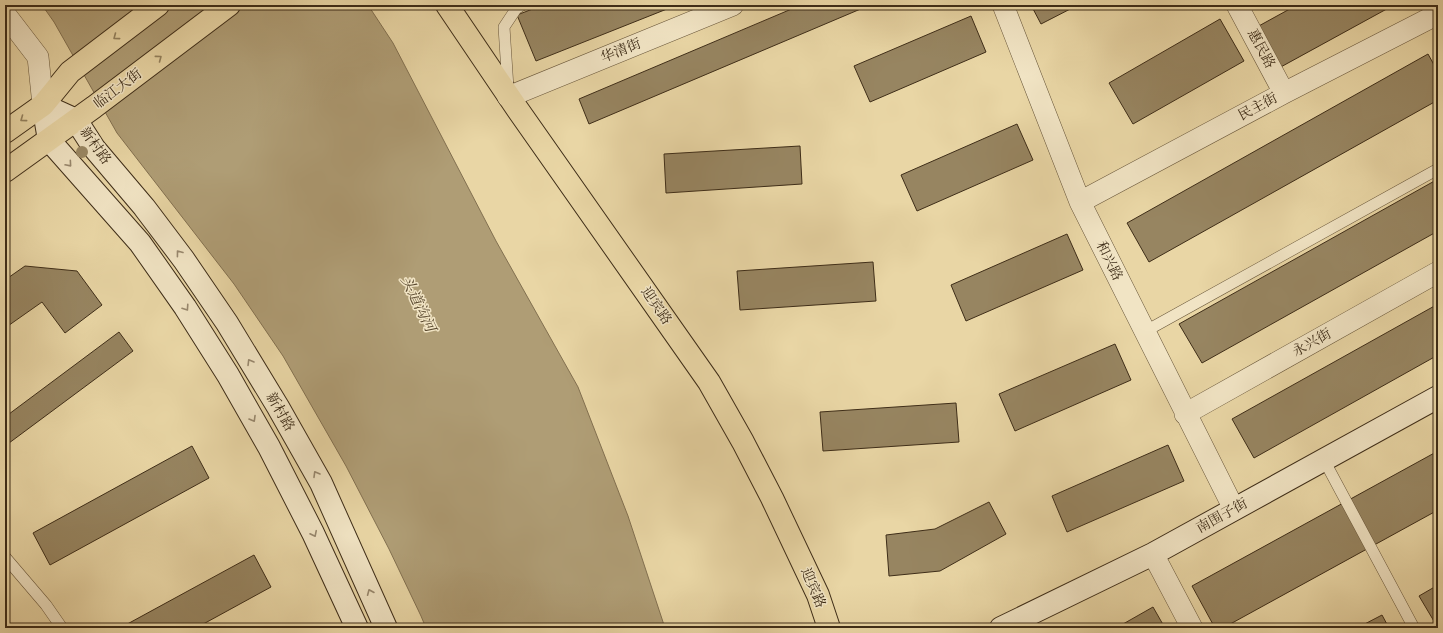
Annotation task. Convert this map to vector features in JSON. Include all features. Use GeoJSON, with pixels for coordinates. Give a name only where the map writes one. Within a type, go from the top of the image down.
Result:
{"type":"FeatureCollection","features":[{"type":"Feature","properties":{"kind":"main road"},"geometry":{"type":"LineString","coordinates":[[5,132],[43,105],[70,72],[158,5]]}},
{"type":"Feature","properties":{"kind":"main road","name":"临江大街"},"geometry":{"type":"LineString","coordinates":[[5,171],[94,107],[229,5]]}},
{"type":"Feature","properties":{"kind":"main road","name":"迎宾路"},"geometry":{"type":"LineString","coordinates":[[447,5],[508,97],[709,382],[743,442],[772,498],[818,595],[829,628]]}},
{"type":"Feature","properties":{"kind":"street","name":"华清街"},"geometry":{"type":"LineString","coordinates":[[508,97],[733,5]]}},
{"type":"Feature","properties":{"kind":"street","name":"和兴路"},"geometry":{"type":"LineString","coordinates":[[1003,5],[1080,202],[1234,510]]}},
{"type":"Feature","properties":{"kind":"street","name":"惠民路"},"geometry":{"type":"LineString","coordinates":[[1237,5],[1284,93]]}},
{"type":"Feature","properties":{"kind":"street"},"geometry":{"type":"LineString","coordinates":[[5,14],[38,57],[48,140]]}},
{"type":"Feature","properties":{"kind":"street","name":"民主街"},"geometry":{"type":"LineString","coordinates":[[1080,202],[1284,93],[1438,14]]}},
{"type":"Feature","properties":{"kind":"street","name":"新村路"},"geometry":{"type":"LineString","coordinates":[[43,105],[76,120],[94,148],[144,207],[184,260],[231,330],[278,407],[321,483],[386,628]]}},
{"type":"Feature","properties":{"kind":"street","name":"新村路"},"geometry":{"type":"LineString","coordinates":[[48,140],[140,243],[185,307],[220,363],[269,447],[313,533],[357,628]]}},
{"type":"Feature","properties":{"kind":"street","name":"永兴街"},"geometry":{"type":"LineString","coordinates":[[1185,414],[1438,272]]}},
{"type":"Feature","properties":{"kind":"street","name":"南围子街"},"geometry":{"type":"LineString","coordinates":[[1001,628],[1153,554],[1438,397]]}},
{"type":"Feature","properties":{"kind":"street"},"geometry":{"type":"LineString","coordinates":[[1153,554],[1192,628]]}},
{"type":"Feature","properties":{"kind":"lane"},"geometry":{"type":"LineString","coordinates":[[508,97],[504,27],[516,9],[522,5]]}},
{"type":"Feature","properties":{"kind":"lane"},"geometry":{"type":"LineString","coordinates":[[1144,332],[1438,169]]}},
{"type":"Feature","properties":{"kind":"lane"},"geometry":{"type":"LineString","coordinates":[[1324,460],[1414,628]]}},
{"type":"Feature","properties":{"kind":"lane"},"geometry":{"type":"LineString","coordinates":[[5,557],[46,605],[62,628]]}},
{"type":"Feature","properties":{"kind":"water","name":"头道沟河"},"geometry":{"type":"Polygon","coordinates":[[[42,5],[368,5],[393,43],[496,241],[578,387],[628,516],[665,628],[426,628],[389,549],[346,466],[283,356],[234,284],[117,133],[54,22],[42,5]]]}},
{"type":"Feature","properties":{"kind":"building"},"geometry":{"type":"Polygon","coordinates":[[[543,5],[677,5],[536,61],[517,15],[543,5]]]}},
{"type":"Feature","properties":{"kind":"building"},"geometry":{"type":"Polygon","coordinates":[[[801,5],[870,5],[589,124],[579,99],[801,5]]]}},
{"type":"Feature","properties":{"kind":"building"},"geometry":{"type":"Polygon","coordinates":[[[1031,5],[1078,5],[1041,24],[1031,5]]]}},
{"type":"Feature","properties":{"kind":"building"},"geometry":{"type":"Polygon","coordinates":[[[1297,5],[1394,5],[1268,74],[1246,33],[1297,5]]]}},
{"type":"Feature","properties":{"kind":"building"},"geometry":{"type":"Polygon","coordinates":[[[971,16],[986,52],[870,102],[854,66],[971,16]]]}},
{"type":"Feature","properties":{"kind":"building"},"geometry":{"type":"Polygon","coordinates":[[[1220,19],[1244,61],[1133,124],[1109,83],[1220,19]]]}},
{"type":"Feature","properties":{"kind":"building"},"geometry":{"type":"Polygon","coordinates":[[[1428,54],[1438,72],[1438,100],[1149,262],[1127,223],[1428,54]]]}},
{"type":"Feature","properties":{"kind":"building"},"geometry":{"type":"Polygon","coordinates":[[[1017,124],[1033,160],[917,211],[901,175],[1017,124]]]}},
{"type":"Feature","properties":{"kind":"building"},"geometry":{"type":"Polygon","coordinates":[[[800,146],[802,184],[666,193],[664,154],[800,146]]]}},
{"type":"Feature","properties":{"kind":"building"},"geometry":{"type":"Polygon","coordinates":[[[1438,179],[1438,231],[1202,363],[1179,324],[1438,179]]]}},
{"type":"Feature","properties":{"kind":"building"},"geometry":{"type":"Polygon","coordinates":[[[1067,234],[1083,270],[966,321],[951,285],[1067,234]]]}},
{"type":"Feature","properties":{"kind":"building"},"geometry":{"type":"Polygon","coordinates":[[[873,262],[876,301],[740,310],[737,271],[873,262]]]}},
{"type":"Feature","properties":{"kind":"building"},"geometry":{"type":"Polygon","coordinates":[[[25,266],[77,271],[102,305],[65,333],[42,302],[5,328],[5,280],[25,266]]]}},
{"type":"Feature","properties":{"kind":"building"},"geometry":{"type":"Polygon","coordinates":[[[1438,304],[1438,355],[1254,458],[1232,419],[1438,304]]]}},
{"type":"Feature","properties":{"kind":"building"},"geometry":{"type":"Polygon","coordinates":[[[119,332],[133,351],[5,446],[5,417],[119,332]]]}},
{"type":"Feature","properties":{"kind":"building"},"geometry":{"type":"Polygon","coordinates":[[[1115,344],[1131,380],[1015,431],[999,394],[1115,344]]]}},
{"type":"Feature","properties":{"kind":"building"},"geometry":{"type":"Polygon","coordinates":[[[956,403],[959,442],[823,451],[820,412],[956,403]]]}},
{"type":"Feature","properties":{"kind":"building"},"geometry":{"type":"Polygon","coordinates":[[[1168,445],[1184,481],[1067,532],[1052,496],[1168,445]]]}},
{"type":"Feature","properties":{"kind":"building"},"geometry":{"type":"Polygon","coordinates":[[[192,446],[209,478],[50,565],[33,533],[192,446]]]}},
{"type":"Feature","properties":{"kind":"building"},"geometry":{"type":"Polygon","coordinates":[[[1438,451],[1438,510],[1223,628],[1215,628],[1192,586],[1438,451]]]}},
{"type":"Feature","properties":{"kind":"building"},"geometry":{"type":"Polygon","coordinates":[[[989,502],[1006,534],[940,571],[889,576],[886,535],[935,529],[989,502]]]}},
{"type":"Feature","properties":{"kind":"building"},"geometry":{"type":"Polygon","coordinates":[[[254,555],[271,587],[196,628],[120,628],[254,555]]]}},
{"type":"Feature","properties":{"kind":"building"},"geometry":{"type":"Polygon","coordinates":[[[1438,585],[1438,628],[1419,596],[1438,585]]]}},
{"type":"Feature","properties":{"kind":"building"},"geometry":{"type":"Polygon","coordinates":[[[1153,607],[1165,628],[1116,628],[1153,607]]]}},
{"type":"Feature","properties":{"kind":"building"},"geometry":{"type":"Polygon","coordinates":[[[1382,615],[1389,628],[1357,628],[1382,615]]]}}]}
